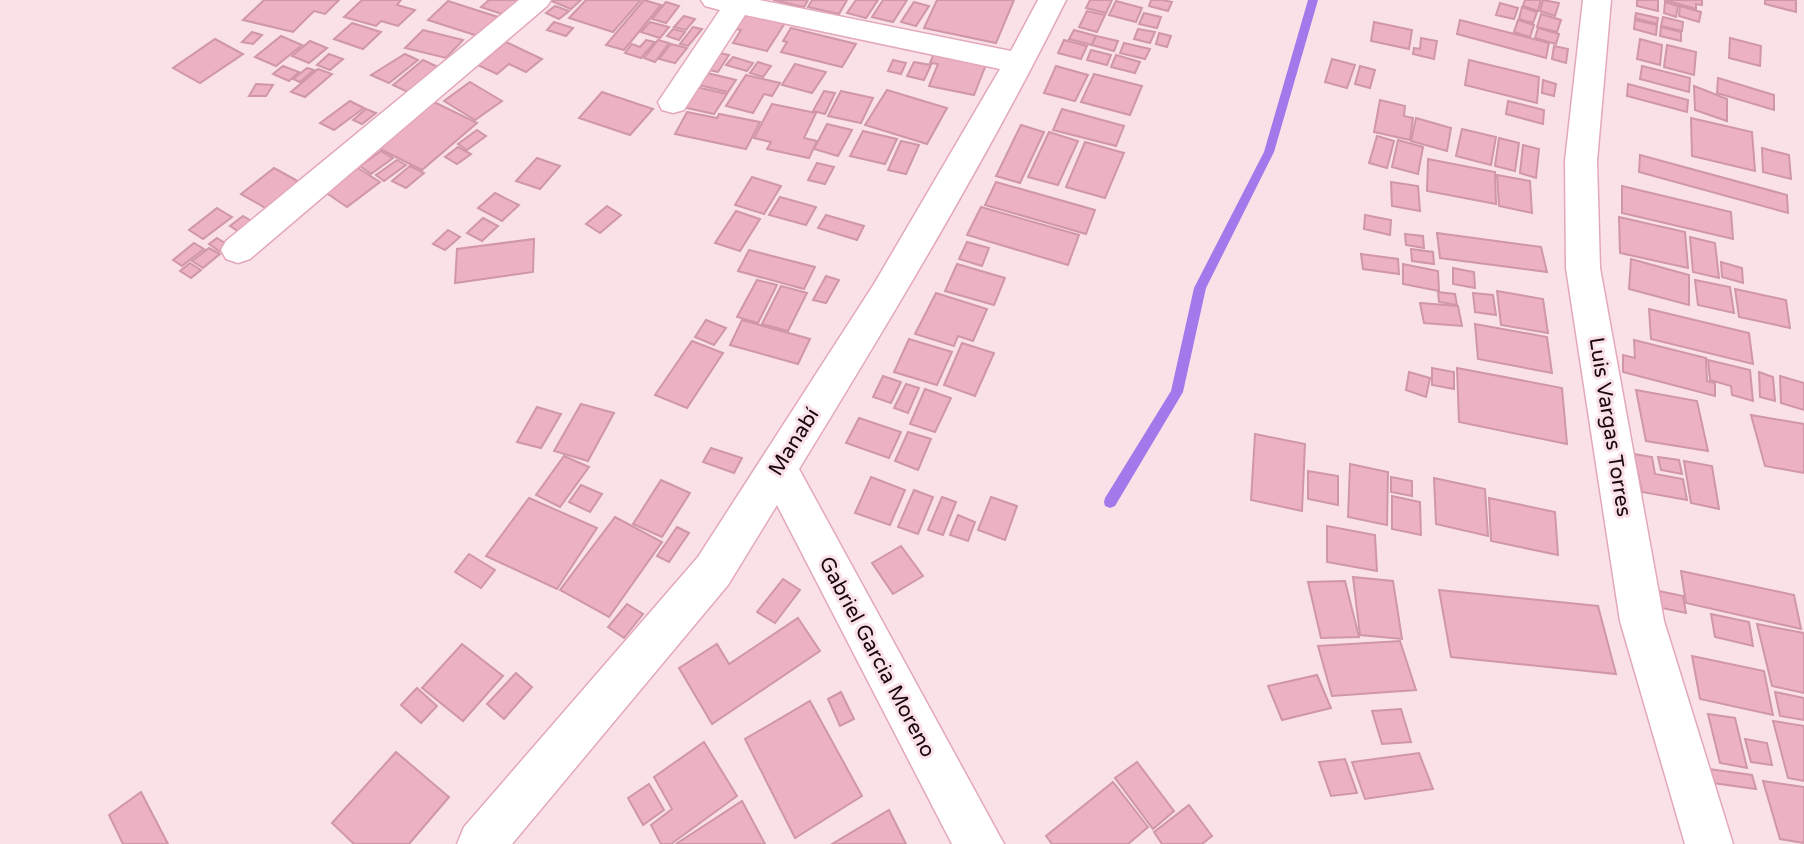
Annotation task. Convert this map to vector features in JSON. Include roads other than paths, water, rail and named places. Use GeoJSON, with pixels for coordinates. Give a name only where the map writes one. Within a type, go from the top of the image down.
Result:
{"type":"FeatureCollection","features":[{"type":"Feature","properties":{"kind":"street"},"geometry":{"type":"LineString","coordinates":[[238,250],[537,0]]}},
{"type":"Feature","properties":{"kind":"street","name":"Manabí"},"geometry":{"type":"LineString","coordinates":[[481,844],[713,571],[887,294],[1052,0]]}},
{"type":"Feature","properties":{"kind":"street","name":"Luis Vargas Torres"},"geometry":{"type":"LineString","coordinates":[[1597,0],[1581,161],[1583,268],[1642,621],[1709,844]]}},
{"type":"Feature","properties":{"kind":"street"},"geometry":{"type":"LineString","coordinates":[[673,102],[731,2],[1019,63]]}},
{"type":"Feature","properties":{"kind":"street","name":"Gabriel Garcia Moreno"},"geometry":{"type":"LineString","coordinates":[[778,468],[958,811],[980,844]]}},
{"type":"Feature","properties":{"kind":"waterway"},"geometry":{"type":"LineString","coordinates":[[1110,502],[1177,392],[1200,288],[1269,152],[1313,0]]}}]}
